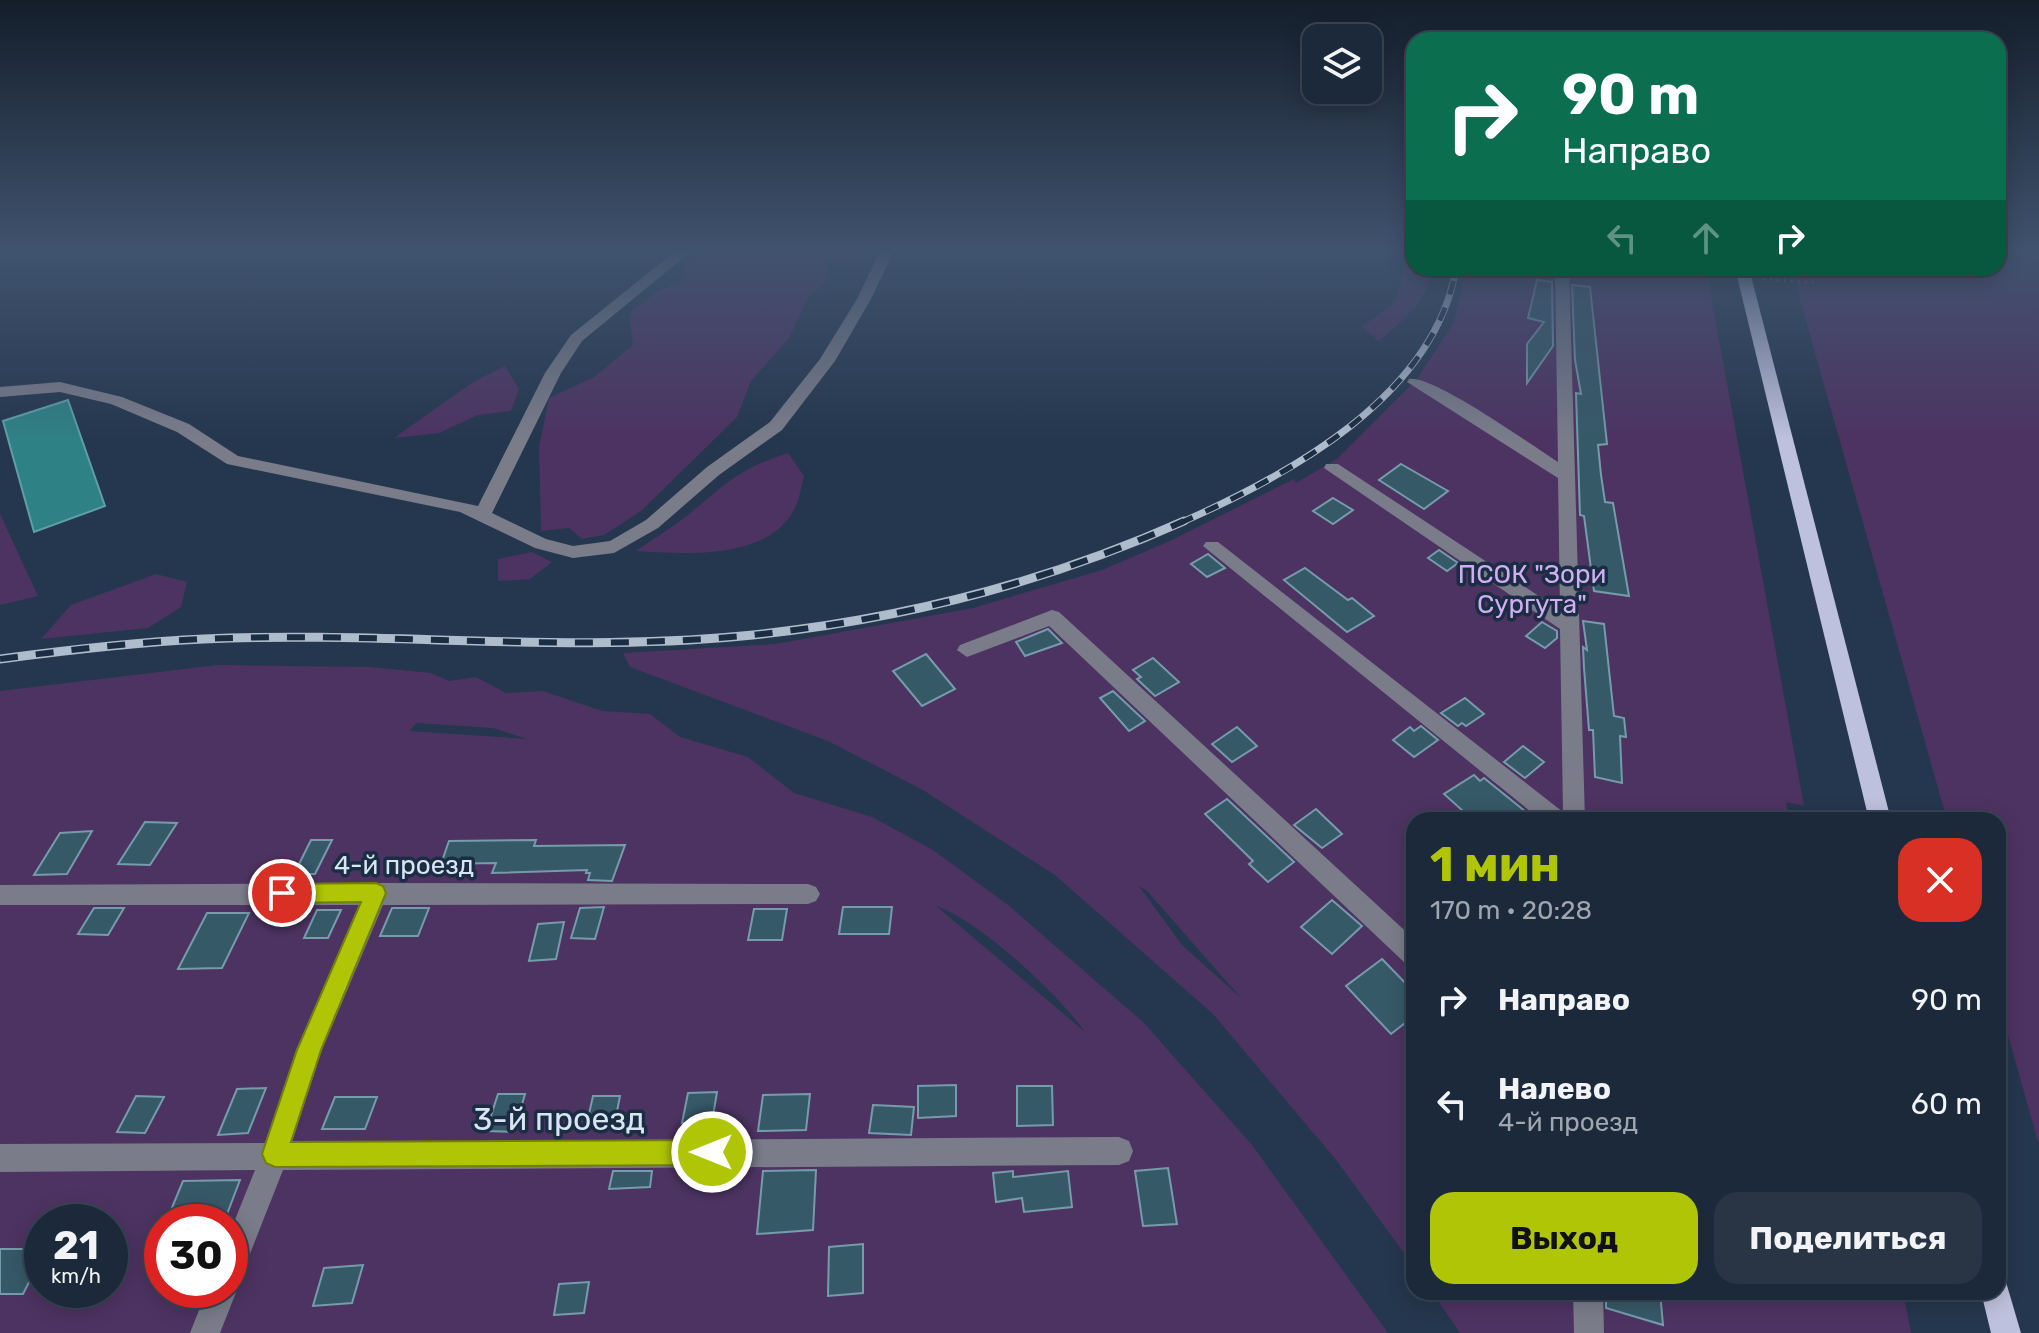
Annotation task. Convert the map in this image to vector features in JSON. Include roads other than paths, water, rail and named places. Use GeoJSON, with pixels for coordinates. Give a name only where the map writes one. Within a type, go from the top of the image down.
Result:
{"type":"FeatureCollection","features":[{"type":"Feature","properties":{"kind":"main road"},"geometry":{"type":"LineString","coordinates":[[1755,315],[1878,812]]}},
{"type":"Feature","properties":{"kind":"main road"},"geometry":{"type":"LineString","coordinates":[[1998,1300],[2006,1333]]}},
{"type":"Feature","properties":{"kind":"street"},"geometry":{"type":"LineString","coordinates":[[483,513],[553,373],[576,338],[604,315]]}},
{"type":"Feature","properties":{"kind":"street"},"geometry":{"type":"LineString","coordinates":[[0,392],[60,387],[116,400],[183,428],[233,460],[345,480],[483,513],[500,527],[541,544],[573,552],[614,547],[652,524],[713,471],[776,426],[827,361],[854,315]]}},
{"type":"Feature","properties":{"kind":"street"},"geometry":{"type":"LineString","coordinates":[[1562,315],[1574,812]]}},
{"type":"Feature","properties":{"kind":"street"},"geometry":{"type":"LineString","coordinates":[[1415,382],[1470,412],[1564,474]]}},
{"type":"Feature","properties":{"kind":"street"},"geometry":{"type":"LineString","coordinates":[[1332,468],[1568,625]]}},
{"type":"Feature","properties":{"kind":"street"},"geometry":{"type":"LineString","coordinates":[[1212,546],[1547,812]]}},
{"type":"Feature","properties":{"kind":"street"},"geometry":{"type":"LineString","coordinates":[[967,650],[1052,617],[1406,948]]}},
{"type":"Feature","properties":{"kind":"street"},"geometry":{"type":"LineString","coordinates":[[248,1223],[275,1154],[309,1050],[376,893]]}},
{"type":"Feature","properties":{"kind":"street","name":"4-й проезд"},"geometry":{"type":"LineString","coordinates":[[0,895],[808,894]]}},
{"type":"Feature","properties":{"kind":"street","name":"3-й проезд"},"geometry":{"type":"LineString","coordinates":[[0,1158],[1119,1151]]}},
{"type":"Feature","properties":{"kind":"street"},"geometry":{"type":"LineString","coordinates":[[1588,1300],[1589,1333]]}},
{"type":"Feature","properties":{"kind":"street"},"geometry":{"type":"LineString","coordinates":[[205,1333],[215,1308]]}},
{"type":"Feature","properties":{"kind":"railway"},"geometry":{"type":"LineString","coordinates":[[1180,523],[1222,504],[1309,456],[1350,426],[1388,393],[1419,356],[1441,315]]}},
{"type":"Feature","properties":{"kind":"railway"},"geometry":{"type":"LineString","coordinates":[[0,659],[204,639],[271,637],[608,643],[742,636],[856,621],[968,596],[1077,563],[1184,521]]}},
{"type":"Feature","properties":{"kind":"park label","name":"ПСОК \"Зори Сургута\""},"geometry":{"type":"Point","coordinates":[1532,589]}}]}
